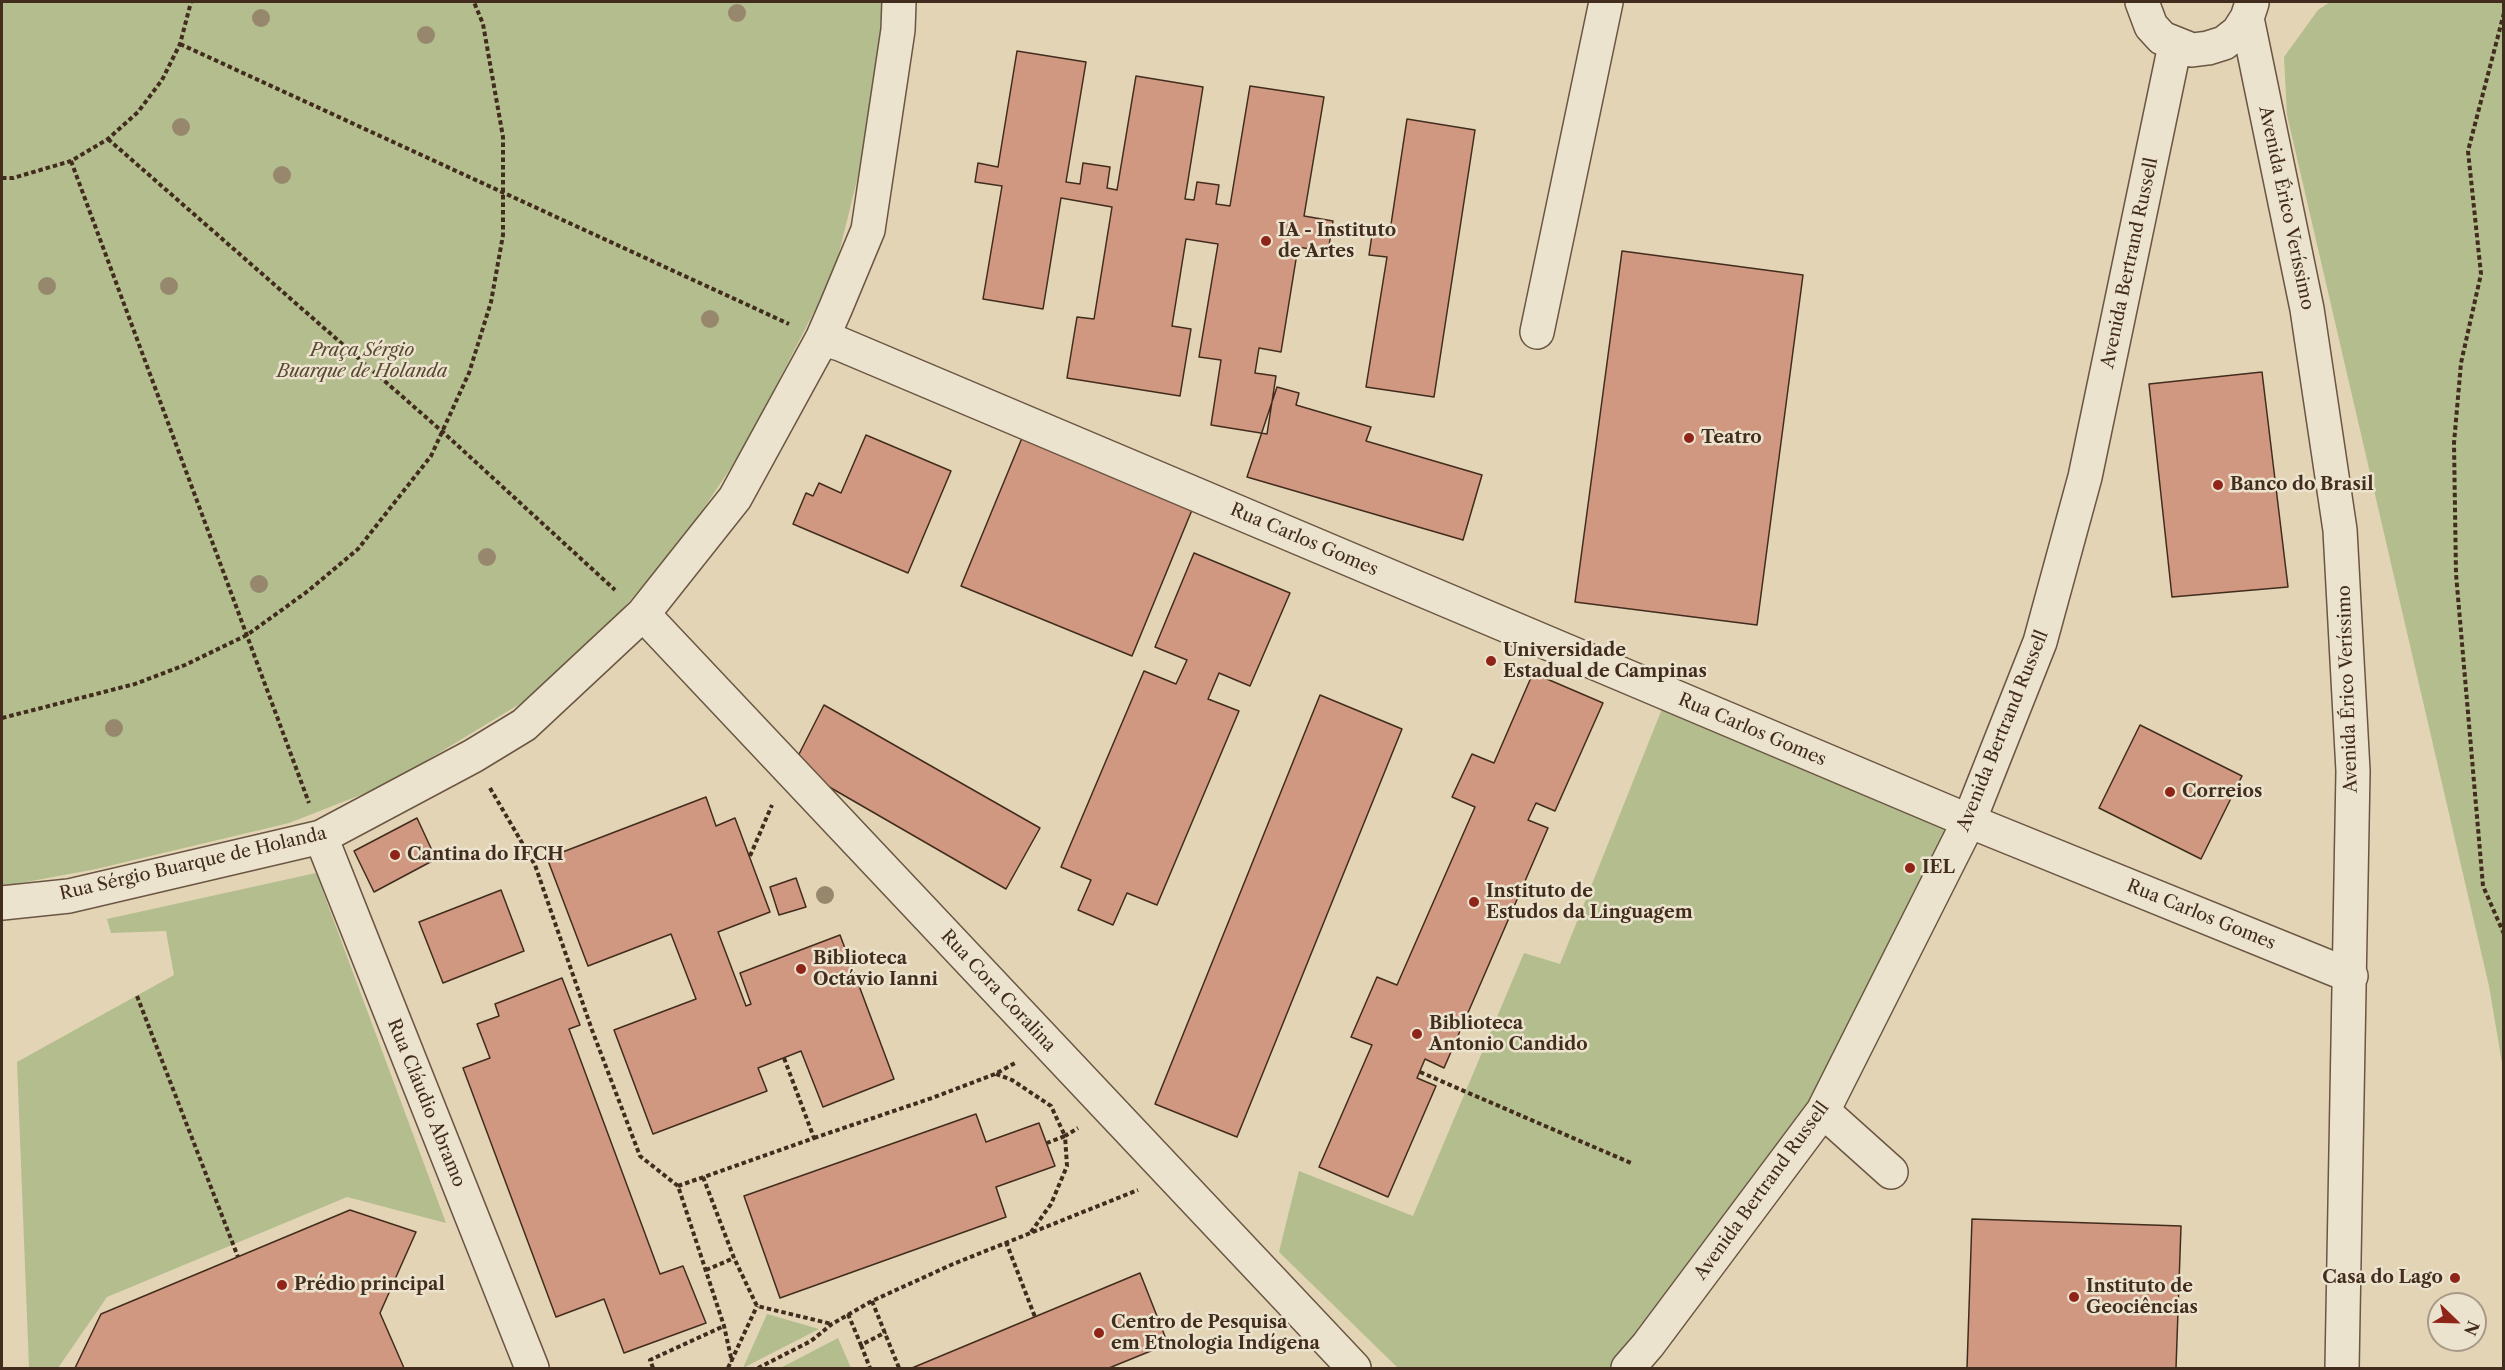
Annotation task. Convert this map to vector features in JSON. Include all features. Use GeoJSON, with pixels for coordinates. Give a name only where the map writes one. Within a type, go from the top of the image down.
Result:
{"type":"FeatureCollection","features":[{"type":"Feature","properties":{"kind":"street","name":"Rua Sérgio Buarque de Holanda"},"geometry":{"type":"LineString","coordinates":[[2,903],[69,896],[321,837],[473,756],[524,725],[642,614],[735,498],[822,339],[868,230],[898,30],[899,2]]}},
{"type":"Feature","properties":{"kind":"street"},"geometry":{"type":"LineString","coordinates":[[1537,332],[1606,2]]}},
{"type":"Feature","properties":{"kind":"street"},"geometry":{"type":"LineString","coordinates":[[2142,2],[2151,26],[2162,38],[2192,50],[2224,43],[2238,32],[2250,10]]}},
{"type":"Feature","properties":{"kind":"street","name":"Avenida Érico Veríssimo"},"geometry":{"type":"LineString","coordinates":[[2250,10],[2307,309],[2340,530],[2353,771],[2342,1368]]}},
{"type":"Feature","properties":{"kind":"street","name":"Avenida Bertrand Russell"},"geometry":{"type":"LineString","coordinates":[[1628,1368],[1648,1345],[1823,1111],[1969,821],[2040,642],[2085,477],[2175,45]]}},
{"type":"Feature","properties":{"kind":"street","name":"Rua Carlos Gomes"},"geometry":{"type":"LineString","coordinates":[[822,339],[840,344],[1969,821],[2351,976]]}},
{"type":"Feature","properties":{"kind":"street","name":"Rua Cora Coralina"},"geometry":{"type":"LineString","coordinates":[[642,614],[1354,1368]]}},
{"type":"Feature","properties":{"kind":"street","name":"Rua Cláudio Abramo"},"geometry":{"type":"LineString","coordinates":[[321,837],[532,1368]]}},
{"type":"Feature","properties":{"kind":"street"},"geometry":{"type":"LineString","coordinates":[[1823,1111],[1891,1172]]}},
{"type":"Feature","properties":{"kind":"path"},"geometry":{"type":"LineString","coordinates":[[2,178],[13,178],[71,161],[108,139],[138,112],[162,80],[180,44],[191,2]]}},
{"type":"Feature","properties":{"kind":"path"},"geometry":{"type":"LineString","coordinates":[[2,718],[135,684],[185,665],[247,635],[308,591],[358,549],[398,501],[431,456],[444,433],[469,373],[491,302],[503,235],[503,137],[496,85],[483,24],[474,2]]}},
{"type":"Feature","properties":{"kind":"path"},"geometry":{"type":"LineString","coordinates":[[2504,13],[2468,151],[2481,274],[2461,363],[2454,443],[2456,574],[2483,886],[2504,934]]}},
{"type":"Feature","properties":{"kind":"path"},"geometry":{"type":"LineString","coordinates":[[180,44],[822,339]]}},
{"type":"Feature","properties":{"kind":"path"},"geometry":{"type":"LineString","coordinates":[[108,139],[444,433],[642,614]]}},
{"type":"Feature","properties":{"kind":"path"},"geometry":{"type":"LineString","coordinates":[[71,161],[321,837]]}},
{"type":"Feature","properties":{"kind":"path"},"geometry":{"type":"LineString","coordinates":[[473,756],[535,865],[592,1030],[640,1156],[678,1186],[724,1326],[732,1362]]}},
{"type":"Feature","properties":{"kind":"path"},"geometry":{"type":"LineString","coordinates":[[750,856],[787,766]]}},
{"type":"Feature","properties":{"kind":"path"},"geometry":{"type":"LineString","coordinates":[[137,996],[238,1257]]}},
{"type":"Feature","properties":{"kind":"path"},"geometry":{"type":"LineString","coordinates":[[678,1186],[995,1074],[1049,1045]]}},
{"type":"Feature","properties":{"kind":"path"},"geometry":{"type":"LineString","coordinates":[[784,1058],[814,1138]]}},
{"type":"Feature","properties":{"kind":"path"},"geometry":{"type":"LineString","coordinates":[[1420,1072],[1631,1163]]}},
{"type":"Feature","properties":{"kind":"path"},"geometry":{"type":"LineString","coordinates":[[995,1074],[1012,1080],[1051,1106],[1065,1136],[1066,1166],[1051,1204],[1031,1232]]}},
{"type":"Feature","properties":{"kind":"path"},"geometry":{"type":"LineString","coordinates":[[1047,1143],[1065,1136]]}},
{"type":"Feature","properties":{"kind":"path"},"geometry":{"type":"LineString","coordinates":[[758,1368],[811,1341],[832,1324],[872,1301],[1006,1242],[1111,1202],[1172,1175]]}},
{"type":"Feature","properties":{"kind":"path"},"geometry":{"type":"LineString","coordinates":[[703,1177],[734,1258],[757,1306],[728,1368]]}},
{"type":"Feature","properties":{"kind":"path"},"geometry":{"type":"LineString","coordinates":[[1006,1242],[1035,1317]]}},
{"type":"Feature","properties":{"kind":"path"},"geometry":{"type":"LineString","coordinates":[[706,1270],[734,1258]]}},
{"type":"Feature","properties":{"kind":"path"},"geometry":{"type":"LineString","coordinates":[[872,1301],[899,1368]]}},
{"type":"Feature","properties":{"kind":"path"},"geometry":{"type":"LineString","coordinates":[[757,1306],[832,1324]]}},
{"type":"Feature","properties":{"kind":"path"},"geometry":{"type":"LineString","coordinates":[[848,1314],[870,1368]]}},
{"type":"Feature","properties":{"kind":"path"},"geometry":{"type":"LineString","coordinates":[[653,1368],[650,1360],[724,1326]]}},
{"type":"Feature","properties":{"kind":"path"},"geometry":{"type":"LineString","coordinates":[[861,1345],[886,1332]]}},
{"type":"Feature","properties":{"kind":"green space","name":"Praça Sérgio Buarque de Holanda"},"geometry":{"type":"Polygon","coordinates":[[[2,2],[882,2],[879,55],[858,176],[834,273],[744,448],[682,541],[613,620],[523,702],[386,785],[289,823],[96,869],[10,885],[2,885],[2,2]]]}},
{"type":"Feature","properties":{"kind":"green space"},"geometry":{"type":"Polygon","coordinates":[[[2330,2],[2503,2],[2503,1069],[2489,986],[2287,115],[2284,57],[2318,10],[2330,2]]]}},
{"type":"Feature","properties":{"kind":"green space"},"geometry":{"type":"Polygon","coordinates":[[[1668,694],[1969,821],[1823,1111],[1617,1368],[1398,1368],[1279,1252],[1299,1171],[1413,1216],[1524,953],[1560,964],[1668,694]]]}},
{"type":"Feature","properties":{"kind":"green space"},"geometry":{"type":"Polygon","coordinates":[[[316,873],[446,1223],[347,1197],[107,1297],[58,1368],[29,1368],[17,1062],[174,975],[166,931],[111,933],[107,919],[316,873]]]}},
{"type":"Feature","properties":{"kind":"green space"},"geometry":{"type":"Polygon","coordinates":[[[767,1314],[819,1329],[743,1368],[767,1314]]]}},
{"type":"Feature","properties":{"kind":"green space"},"geometry":{"type":"Polygon","coordinates":[[[838,1338],[851,1368],[780,1368],[792,1362],[838,1338]]]}},
{"type":"Feature","properties":{"kind":"building","name":"IA - Instituto de Artes"},"geometry":{"type":"Polygon","coordinates":[[[1017,51],[1086,62],[1066,182],[1080,184],[1083,163],[1110,167],[1107,188],[1117,190],[1136,76],[1203,87],[1185,199],[1194,200],[1197,182],[1219,185],[1216,204],[1230,206],[1250,86],[1324,97],[1304,216],[1333,221],[1328,252],[1298,247],[1281,352],[1259,348],[1255,373],[1276,376],[1267,434],[1211,425],[1221,360],[1199,357],[1218,244],[1186,239],[1172,326],[1191,329],[1180,396],[1067,378],[1077,317],[1094,319],[1112,207],[1061,198],[1043,309],[983,299],[1002,186],[975,182],[978,163],[998,167],[1017,51]]]}},
{"type":"Feature","properties":{"kind":"building","name":"IA - Instituto de Artes"},"geometry":{"type":"Polygon","coordinates":[[[1407,119],[1475,130],[1434,397],[1366,387],[1387,257],[1369,255],[1373,228],[1390,231],[1407,119]]]}},
{"type":"Feature","properties":{"kind":"building","name":"Teatro"},"geometry":{"type":"Polygon","coordinates":[[[1622,251],[1803,275],[1757,625],[1575,602],[1622,251]]]}},
{"type":"Feature","properties":{"kind":"building","name":"Banco do Brasil"},"geometry":{"type":"Polygon","coordinates":[[[2262,372],[2288,587],[2172,597],[2149,384],[2262,372]]]}},
{"type":"Feature","properties":{"kind":"building"},"geometry":{"type":"Polygon","coordinates":[[[1277,387],[1299,393],[1296,405],[1371,427],[1366,441],[1482,475],[1463,540],[1247,477],[1277,387]]]}},
{"type":"Feature","properties":{"kind":"building"},"geometry":{"type":"Polygon","coordinates":[[[866,435],[951,471],[908,573],[793,524],[806,493],[813,496],[819,483],[841,493],[866,435]]]}},
{"type":"Feature","properties":{"kind":"building"},"geometry":{"type":"Polygon","coordinates":[[[1022,438],[1192,510],[1132,656],[961,586],[1022,438]]]}},
{"type":"Feature","properties":{"kind":"building"},"geometry":{"type":"Polygon","coordinates":[[[1194,553],[1290,593],[1250,686],[1219,673],[1208,699],[1239,711],[1157,905],[1127,893],[1113,925],[1078,910],[1091,880],[1061,867],[1144,671],[1176,684],[1187,660],[1155,647],[1194,553]]]}},
{"type":"Feature","properties":{"kind":"building","name":"Instituto de Estudos da Linguagem"},"geometry":{"type":"Polygon","coordinates":[[[1533,673],[1603,703],[1555,811],[1536,803],[1528,820],[1548,828],[1444,1068],[1425,1059],[1417,1078],[1436,1086],[1388,1197],[1319,1167],[1372,1045],[1351,1037],[1377,977],[1397,985],[1475,807],[1452,797],[1472,754],[1494,763],[1533,673]]]}},
{"type":"Feature","properties":{"kind":"building"},"geometry":{"type":"Polygon","coordinates":[[[1320,695],[1402,729],[1237,1137],[1155,1104],[1320,695]]]}},
{"type":"Feature","properties":{"kind":"building"},"geometry":{"type":"Polygon","coordinates":[[[824,705],[1040,828],[1006,889],[793,766],[824,705]]]}},
{"type":"Feature","properties":{"kind":"building","name":"Correios"},"geometry":{"type":"Polygon","coordinates":[[[2140,725],[2242,776],[2201,859],[2099,808],[2140,725]]]}},
{"type":"Feature","properties":{"kind":"building","name":"Biblioteca Octávio Ianni"},"geometry":{"type":"Polygon","coordinates":[[[706,797],[716,826],[735,818],[770,912],[718,932],[746,1006],[751,1004],[740,973],[840,935],[894,1079],[823,1107],[801,1051],[758,1068],[767,1091],[653,1134],[614,1030],[696,999],[671,934],[588,966],[547,858],[706,797]]]}},
{"type":"Feature","properties":{"kind":"building","name":"Cantina do IFCH"},"geometry":{"type":"Polygon","coordinates":[[[417,818],[436,859],[374,892],[354,851],[417,818]]]}},
{"type":"Feature","properties":{"kind":"building"},"geometry":{"type":"Polygon","coordinates":[[[796,878],[806,907],[779,915],[770,887],[796,878]]]}},
{"type":"Feature","properties":{"kind":"building"},"geometry":{"type":"Polygon","coordinates":[[[501,890],[524,951],[443,983],[419,922],[501,890]]]}},
{"type":"Feature","properties":{"kind":"building"},"geometry":{"type":"Polygon","coordinates":[[[562,978],[580,1025],[569,1029],[660,1274],[683,1266],[706,1323],[624,1353],[604,1299],[556,1317],[463,1068],[490,1058],[477,1024],[499,1016],[495,1004],[562,978]]]}},
{"type":"Feature","properties":{"kind":"building"},"geometry":{"type":"Polygon","coordinates":[[[976,1114],[986,1142],[1039,1123],[1055,1166],[996,1187],[1006,1217],[780,1298],[744,1196],[976,1114]]]}},
{"type":"Feature","properties":{"kind":"building","name":"Prédio principal"},"geometry":{"type":"Polygon","coordinates":[[[350,1210],[416,1232],[380,1313],[404,1368],[75,1368],[101,1314],[350,1210]]]}},
{"type":"Feature","properties":{"kind":"building","name":"Instituto de Geociências"},"geometry":{"type":"Polygon","coordinates":[[[1972,1219],[2181,1226],[2176,1368],[1967,1368],[1972,1219]]]}},
{"type":"Feature","properties":{"kind":"building"},"geometry":{"type":"Polygon","coordinates":[[[1140,1273],[1168,1344],[1109,1368],[912,1368],[1140,1273]]]}},
{"type":"Feature","properties":{"kind":"place","name":"IA - Instituto de Artes"},"geometry":{"type":"Point","coordinates":[1266,241]}},
{"type":"Feature","properties":{"kind":"place","name":"Teatro"},"geometry":{"type":"Point","coordinates":[1689,438]}},
{"type":"Feature","properties":{"kind":"place","name":"Banco do Brasil"},"geometry":{"type":"Point","coordinates":[2218,485]}},
{"type":"Feature","properties":{"kind":"place","name":"Universidade Estadual de Campinas"},"geometry":{"type":"Point","coordinates":[1491,661]}},
{"type":"Feature","properties":{"kind":"place","name":"Correios"},"geometry":{"type":"Point","coordinates":[2170,792]}},
{"type":"Feature","properties":{"kind":"place","name":"Cantina do IFCH"},"geometry":{"type":"Point","coordinates":[395,855]}},
{"type":"Feature","properties":{"kind":"place","name":"IEL"},"geometry":{"type":"Point","coordinates":[1910,868]}},
{"type":"Feature","properties":{"kind":"place","name":"Instituto de Estudos da Linguagem"},"geometry":{"type":"Point","coordinates":[1474,902]}},
{"type":"Feature","properties":{"kind":"place","name":"Biblioteca Octávio Ianni"},"geometry":{"type":"Point","coordinates":[801,969]}},
{"type":"Feature","properties":{"kind":"place","name":"Biblioteca Antonio Candido"},"geometry":{"type":"Point","coordinates":[1417,1034]}},
{"type":"Feature","properties":{"kind":"place","name":"Casa do Lago"},"geometry":{"type":"Point","coordinates":[2455,1278]}},
{"type":"Feature","properties":{"kind":"place","name":"Prédio principal"},"geometry":{"type":"Point","coordinates":[282,1285]}},
{"type":"Feature","properties":{"kind":"place","name":"Instituto de Geociências"},"geometry":{"type":"Point","coordinates":[2074,1297]}},
{"type":"Feature","properties":{"kind":"place","name":"Centro de Pesquisa em Etnologia Indígena"},"geometry":{"type":"Point","coordinates":[1099,1333]}}]}
